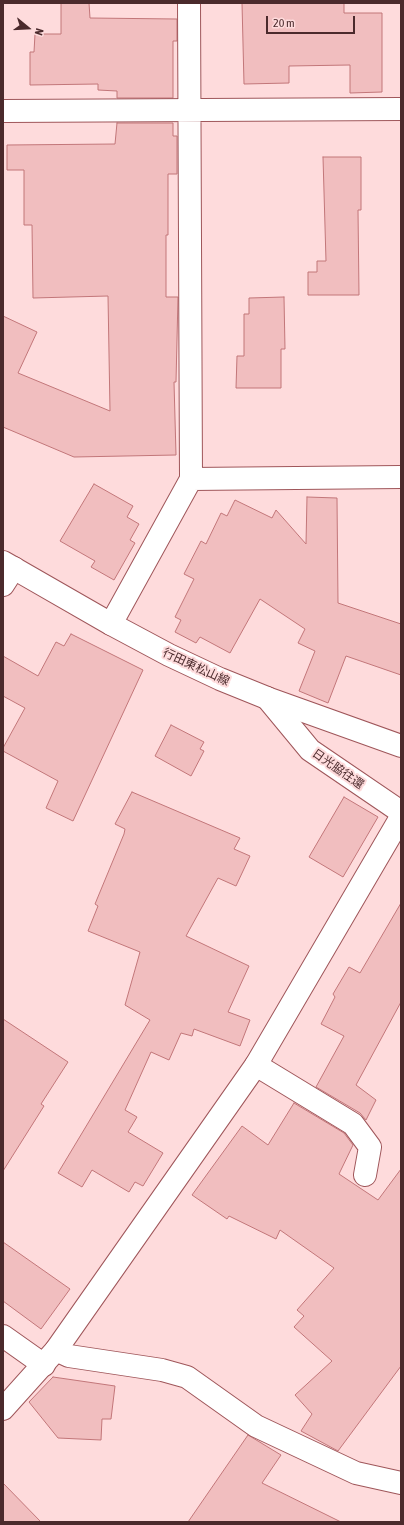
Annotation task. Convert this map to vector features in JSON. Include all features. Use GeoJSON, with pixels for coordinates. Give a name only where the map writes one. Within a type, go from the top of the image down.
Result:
{"type":"FeatureCollection","features":[{"type":"Feature","properties":{"kind":"street"},"geometry":{"type":"LineString","coordinates":[[110,624],[190,479],[189,3]]}},
{"type":"Feature","properties":{"kind":"street"},"geometry":{"type":"LineString","coordinates":[[3,111],[401,109]]}},
{"type":"Feature","properties":{"kind":"street"},"geometry":{"type":"LineString","coordinates":[[190,479],[401,478]]}},
{"type":"Feature","properties":{"kind":"street","name":"行田東松山線"},"geometry":{"type":"LineString","coordinates":[[7,572],[169,655],[266,698],[401,746]]}},
{"type":"Feature","properties":{"kind":"street","name":"日光脇往還"},"geometry":{"type":"LineString","coordinates":[[266,698],[310,750],[401,812]]}},
{"type":"Feature","properties":{"kind":"street"},"geometry":{"type":"LineString","coordinates":[[3,1409],[50,1357],[256,1065],[401,817]]}},
{"type":"Feature","properties":{"kind":"street"},"geometry":{"type":"LineString","coordinates":[[256,1065],[353,1124],[370,1147],[365,1175]]}},
{"type":"Feature","properties":{"kind":"street"},"geometry":{"type":"LineString","coordinates":[[3,1336],[50,1357],[69,1356],[162,1370],[187,1378],[256,1426],[356,1473],[401,1483]]}},
{"type":"Feature","properties":{"kind":"building"},"geometry":{"type":"Polygon","coordinates":[[[61,3],[89,3],[90,18],[177,19],[177,41],[173,41],[173,98],[117,98],[117,91],[98,90],[98,84],[30,85],[30,52],[34,52],[35,34],[61,34],[61,3]]]}},
{"type":"Feature","properties":{"kind":"building"},"geometry":{"type":"Polygon","coordinates":[[[242,3],[344,3],[344,13],[382,13],[382,92],[350,93],[350,65],[289,66],[289,83],[244,84],[242,3]]]}},
{"type":"Feature","properties":{"kind":"building"},"geometry":{"type":"Polygon","coordinates":[[[117,123],[173,123],[173,136],[177,136],[177,174],[168,174],[168,235],[166,235],[166,297],[178,297],[176,382],[174,382],[176,455],[74,457],[3,427],[3,316],[37,332],[18,373],[110,411],[108,296],[33,298],[32,225],[24,225],[24,170],[7,170],[7,145],[115,144],[117,123]]]}},
{"type":"Feature","properties":{"kind":"building"},"geometry":{"type":"Polygon","coordinates":[[[323,157],[361,157],[361,210],[358,210],[359,295],[308,295],[308,272],[317,272],[317,261],[326,261],[323,157]]]}},
{"type":"Feature","properties":{"kind":"building"},"geometry":{"type":"Polygon","coordinates":[[[284,297],[285,349],[281,349],[281,388],[236,388],[237,356],[244,356],[244,314],[249,314],[249,298],[284,297]]]}},
{"type":"Feature","properties":{"kind":"building"},"geometry":{"type":"Polygon","coordinates":[[[94,484],[133,506],[127,517],[139,524],[130,540],[135,543],[114,580],[91,567],[95,561],[60,541],[94,484]]]}},
{"type":"Feature","properties":{"kind":"building"},"geometry":{"type":"Polygon","coordinates":[[[307,497],[337,498],[338,603],[401,624],[401,675],[346,656],[328,703],[299,691],[315,651],[298,643],[305,629],[260,599],[230,653],[200,637],[196,643],[175,632],[181,620],[175,617],[194,579],[184,574],[201,541],[206,544],[221,513],[227,516],[235,500],[272,518],[276,510],[306,544],[307,497]]]}},
{"type":"Feature","properties":{"kind":"building"},"geometry":{"type":"Polygon","coordinates":[[[71,634],[143,670],[73,821],[46,808],[58,781],[3,751],[3,748],[25,708],[3,696],[3,656],[38,676],[56,642],[64,646],[71,634]]]}},
{"type":"Feature","properties":{"kind":"building"},"geometry":{"type":"Polygon","coordinates":[[[171,725],[204,742],[200,749],[204,751],[191,776],[155,756],[171,725]]]}},
{"type":"Feature","properties":{"kind":"building"},"geometry":{"type":"Polygon","coordinates":[[[132,792],[240,838],[234,849],[250,856],[236,886],[218,878],[186,936],[249,966],[228,1012],[250,1020],[240,1046],[194,1029],[192,1036],[181,1033],[169,1060],[151,1052],[125,1110],[137,1117],[128,1132],[163,1153],[143,1186],[135,1182],[129,1192],[92,1170],[82,1187],[58,1173],[150,1020],[125,1005],[140,952],[88,931],[98,906],[95,904],[124,834],[125,829],[115,824],[132,792]]]}},
{"type":"Feature","properties":{"kind":"building"},"geometry":{"type":"Polygon","coordinates":[[[344,797],[378,817],[343,877],[309,857],[344,797]]]}},
{"type":"Feature","properties":{"kind":"building"},"geometry":{"type":"Polygon","coordinates":[[[401,903],[401,1002],[356,1085],[376,1100],[366,1120],[360,1113],[316,1087],[344,1036],[321,1024],[335,997],[333,994],[349,967],[360,973],[401,903]]]}},
{"type":"Feature","properties":{"kind":"building"},"geometry":{"type":"Polygon","coordinates":[[[3,1019],[68,1062],[41,1104],[44,1106],[3,1171],[3,1019]]]}},
{"type":"Feature","properties":{"kind":"building"},"geometry":{"type":"Polygon","coordinates":[[[294,1103],[344,1133],[353,1145],[339,1174],[378,1200],[401,1169],[401,1366],[338,1451],[301,1431],[312,1414],[295,1395],[332,1361],[294,1327],[304,1316],[297,1310],[334,1268],[280,1230],[276,1239],[229,1216],[227,1219],[192,1195],[242,1126],[268,1145],[294,1103]]]}},
{"type":"Feature","properties":{"kind":"building"},"geometry":{"type":"Polygon","coordinates":[[[3,1242],[70,1289],[41,1329],[3,1301],[3,1242]]]}},
{"type":"Feature","properties":{"kind":"building"},"geometry":{"type":"Polygon","coordinates":[[[53,1377],[115,1386],[111,1419],[102,1419],[101,1440],[58,1438],[29,1402],[53,1377]]]}},
{"type":"Feature","properties":{"kind":"building"},"geometry":{"type":"Polygon","coordinates":[[[248,1435],[281,1455],[262,1483],[341,1522],[188,1522],[248,1435]]]}},
{"type":"Feature","properties":{"kind":"building"},"geometry":{"type":"Polygon","coordinates":[[[3,1483],[41,1522],[3,1522],[3,1483]]]}}]}
